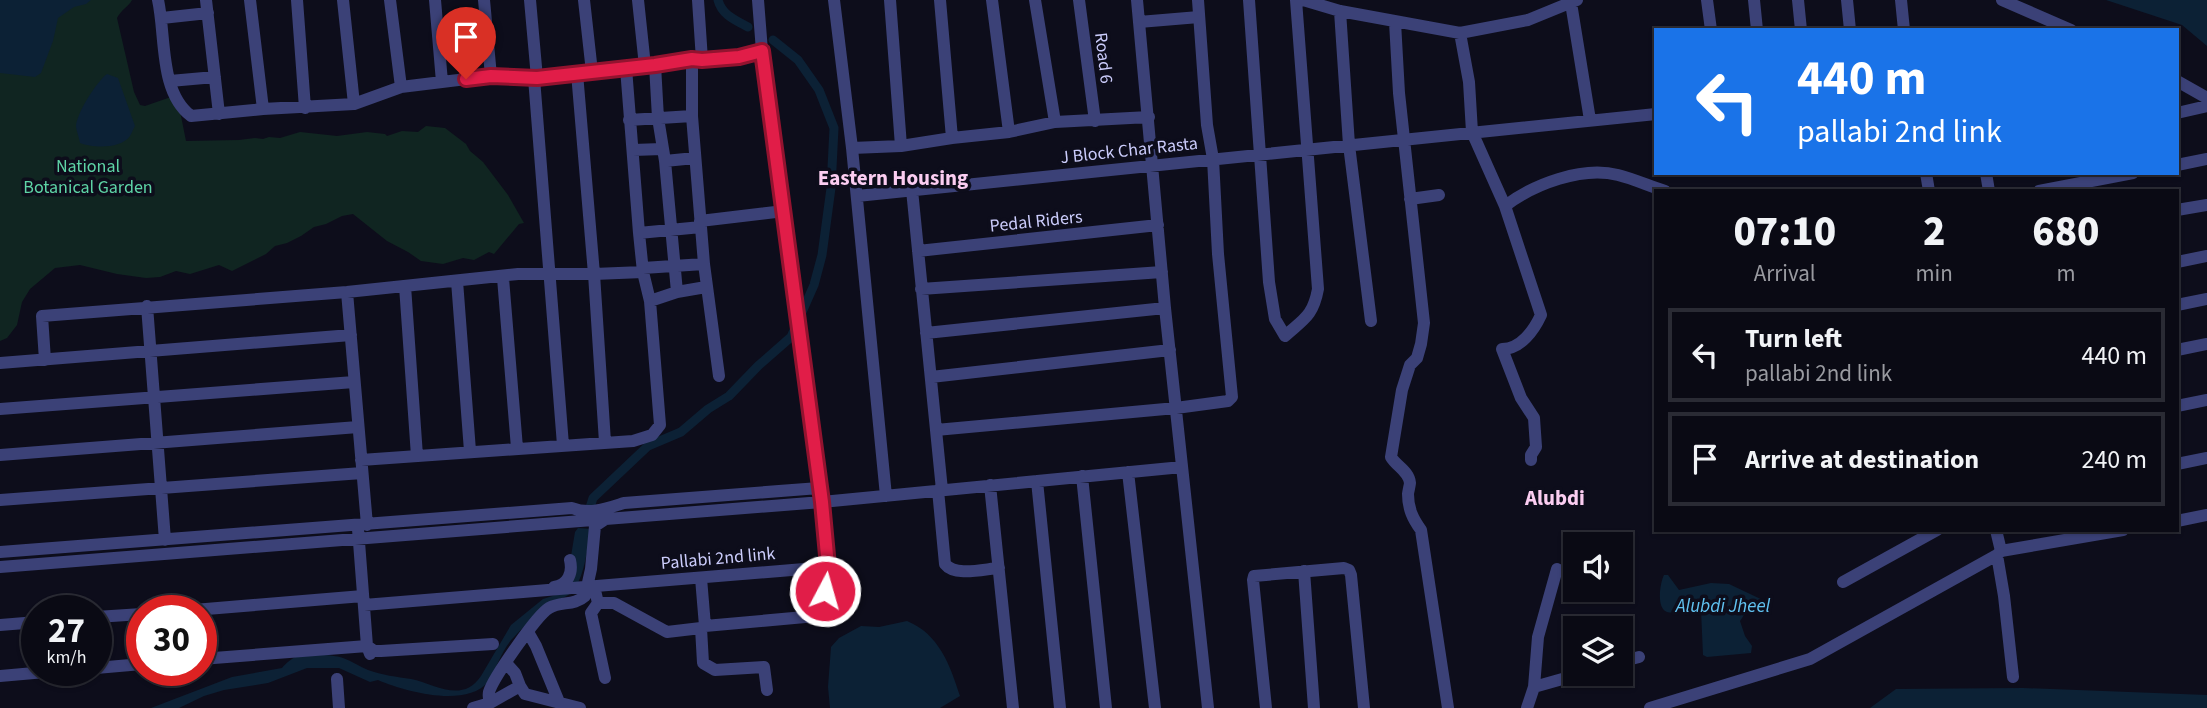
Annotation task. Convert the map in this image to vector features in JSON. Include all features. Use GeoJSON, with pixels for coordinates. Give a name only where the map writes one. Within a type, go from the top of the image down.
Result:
{"type":"FeatureCollection","features":[{"type":"Feature","properties":{"kind":"street"},"geometry":{"type":"LineString","coordinates":[[158,0],[170,81],[181,108],[191,116],[354,104],[401,87],[491,76],[535,78],[697,59],[739,57],[762,51]]}},
{"type":"Feature","properties":{"kind":"street"},"geometry":{"type":"LineString","coordinates":[[250,0],[262,109]]}},
{"type":"Feature","properties":{"kind":"street"},"geometry":{"type":"LineString","coordinates":[[297,0],[305,108]]}},
{"type":"Feature","properties":{"kind":"street"},"geometry":{"type":"LineString","coordinates":[[342,0],[354,104]]}},
{"type":"Feature","properties":{"kind":"street"},"geometry":{"type":"LineString","coordinates":[[390,0],[401,87]]}},
{"type":"Feature","properties":{"kind":"street"},"geometry":{"type":"LineString","coordinates":[[435,0],[442,82]]}},
{"type":"Feature","properties":{"kind":"street"},"geometry":{"type":"LineString","coordinates":[[484,0],[491,76]]}},
{"type":"Feature","properties":{"kind":"street"},"geometry":{"type":"LineString","coordinates":[[530,0],[563,445]]}},
{"type":"Feature","properties":{"kind":"street"},"geometry":{"type":"LineString","coordinates":[[584,0],[592,72]]}},
{"type":"Feature","properties":{"kind":"street"},"geometry":{"type":"LineString","coordinates":[[638,0],[664,155],[677,292]]}},
{"type":"Feature","properties":{"kind":"street"},"geometry":{"type":"LineString","coordinates":[[698,0],[692,116],[706,287],[719,376]]}},
{"type":"Feature","properties":{"kind":"street"},"geometry":{"type":"LineString","coordinates":[[598,603],[614,603],[667,632],[827,615],[822,567],[828,566],[822,502],[793,295],[758,0]]}},
{"type":"Feature","properties":{"kind":"street"},"geometry":{"type":"LineString","coordinates":[[834,0],[852,148],[886,496]]}},
{"type":"Feature","properties":{"kind":"street"},"geometry":{"type":"LineString","coordinates":[[890,0],[901,146]]}},
{"type":"Feature","properties":{"kind":"street"},"geometry":{"type":"LineString","coordinates":[[940,0],[952,138]]}},
{"type":"Feature","properties":{"kind":"street"},"geometry":{"type":"LineString","coordinates":[[992,0],[1009,132]]}},
{"type":"Feature","properties":{"kind":"street"},"geometry":{"type":"LineString","coordinates":[[1035,0],[1055,122]]}},
{"type":"Feature","properties":{"kind":"street","name":"Road 6"},"geometry":{"type":"LineString","coordinates":[[1079,0],[1095,121]]}},
{"type":"Feature","properties":{"kind":"street"},"geometry":{"type":"LineString","coordinates":[[1137,0],[1165,308],[1208,708]]}},
{"type":"Feature","properties":{"kind":"street"},"geometry":{"type":"LineString","coordinates":[[936,430],[1176,408],[1228,401],[1232,397],[1198,0]]}},
{"type":"Feature","properties":{"kind":"street"},"geometry":{"type":"LineString","coordinates":[[1248,0],[1272,302],[1275,319],[1285,335],[1309,316],[1318,289],[1296,0]]}},
{"type":"Feature","properties":{"kind":"street"},"geometry":{"type":"LineString","coordinates":[[1303,0],[1340,11],[1460,33],[1528,20],[1574,2],[1590,120]]}},
{"type":"Feature","properties":{"kind":"street"},"geometry":{"type":"LineString","coordinates":[[1707,0],[1711,28]]}},
{"type":"Feature","properties":{"kind":"street"},"geometry":{"type":"LineString","coordinates":[[1754,0],[1757,28]]}},
{"type":"Feature","properties":{"kind":"street"},"geometry":{"type":"LineString","coordinates":[[1798,0],[1801,28]]}},
{"type":"Feature","properties":{"kind":"street"},"geometry":{"type":"LineString","coordinates":[[1847,0],[1850,28]]}},
{"type":"Feature","properties":{"kind":"street"},"geometry":{"type":"LineString","coordinates":[[1901,0],[1904,28]]}},
{"type":"Feature","properties":{"kind":"street"},"geometry":{"type":"LineString","coordinates":[[2002,0],[2066,28]]}},
{"type":"Feature","properties":{"kind":"street"},"geometry":{"type":"LineString","coordinates":[[162,18],[207,7],[219,114]]}},
{"type":"Feature","properties":{"kind":"street"},"geometry":{"type":"LineString","coordinates":[[1340,11],[1349,145],[1371,321]]}},
{"type":"Feature","properties":{"kind":"street"},"geometry":{"type":"LineString","coordinates":[[1139,22],[1199,17]]}},
{"type":"Feature","properties":{"kind":"street"},"geometry":{"type":"LineString","coordinates":[[1395,22],[1399,93],[1424,323],[1417,358],[1410,365],[1402,390],[1391,457],[1407,474],[1410,483],[1411,516],[1421,530],[1448,708]]}},
{"type":"Feature","properties":{"kind":"street"},"geometry":{"type":"LineString","coordinates":[[1460,33],[1469,82],[1472,132],[1505,206],[1541,315],[1523,341],[1511,349],[1502,349],[1521,398],[1534,418],[1536,447],[1531,460]]}},
{"type":"Feature","properties":{"kind":"street"},"geometry":{"type":"LineString","coordinates":[[0,500],[161,489],[362,467],[417,456],[633,441],[652,435],[660,425],[650,301],[639,233],[626,68]]}},
{"type":"Feature","properties":{"kind":"street"},"geometry":{"type":"LineString","coordinates":[[577,73],[605,442]]}},
{"type":"Feature","properties":{"kind":"street"},"geometry":{"type":"LineString","coordinates":[[170,81],[215,77]]}},
{"type":"Feature","properties":{"kind":"street"},"geometry":{"type":"LineString","coordinates":[[2179,82],[2207,98]]}},
{"type":"Feature","properties":{"kind":"street"},"geometry":{"type":"LineString","coordinates":[[2179,113],[2207,106]]}},
{"type":"Feature","properties":{"kind":"street","name":"J Block Char Rasta"},"geometry":{"type":"LineString","coordinates":[[857,196],[1654,114]]}},
{"type":"Feature","properties":{"kind":"street"},"geometry":{"type":"LineString","coordinates":[[629,120],[692,116]]}},
{"type":"Feature","properties":{"kind":"street","name":"J Block Char Rasta"},"geometry":{"type":"LineString","coordinates":[[852,148],[901,146],[1009,132],[1055,122],[1149,117]]}},
{"type":"Feature","properties":{"kind":"street"},"geometry":{"type":"LineString","coordinates":[[633,150],[695,158]]}},
{"type":"Feature","properties":{"kind":"street"},"geometry":{"type":"LineString","coordinates":[[2179,165],[2207,159]]}},
{"type":"Feature","properties":{"kind":"street"},"geometry":{"type":"LineString","coordinates":[[1505,206],[1524,192],[1571,176],[1589,173],[1616,174],[1659,189]]}},
{"type":"Feature","properties":{"kind":"street"},"geometry":{"type":"LineString","coordinates":[[2049,189],[2123,175]]}},
{"type":"Feature","properties":{"kind":"street"},"geometry":{"type":"LineString","coordinates":[[912,190],[936,430],[945,564],[948,569],[955,571],[999,568]]}},
{"type":"Feature","properties":{"kind":"street"},"geometry":{"type":"LineString","coordinates":[[1410,199],[1439,195]]}},
{"type":"Feature","properties":{"kind":"street"},"geometry":{"type":"LineString","coordinates":[[2179,210],[2207,205]]}},
{"type":"Feature","properties":{"kind":"street"},"geometry":{"type":"LineString","coordinates":[[639,233],[784,211]]}},
{"type":"Feature","properties":{"kind":"street","name":"Pedal Riders"},"geometry":{"type":"LineString","coordinates":[[918,251],[1158,225]]}},
{"type":"Feature","properties":{"kind":"street"},"geometry":{"type":"LineString","coordinates":[[2179,262],[2207,256]]}},
{"type":"Feature","properties":{"kind":"street"},"geometry":{"type":"LineString","coordinates":[[45,360],[42,316],[347,292],[518,275],[593,274],[704,264]]}},
{"type":"Feature","properties":{"kind":"street"},"geometry":{"type":"LineString","coordinates":[[921,289],[1162,271]]}},
{"type":"Feature","properties":{"kind":"street"},"geometry":{"type":"LineString","coordinates":[[503,278],[517,449]]}},
{"type":"Feature","properties":{"kind":"street"},"geometry":{"type":"LineString","coordinates":[[457,281],[470,452]]}},
{"type":"Feature","properties":{"kind":"street"},"geometry":{"type":"LineString","coordinates":[[405,286],[417,456]]}},
{"type":"Feature","properties":{"kind":"street"},"geometry":{"type":"LineString","coordinates":[[650,301],[677,292],[706,287]]}},
{"type":"Feature","properties":{"kind":"street"},"geometry":{"type":"LineString","coordinates":[[347,292],[362,467],[361,529],[367,646],[372,659]]}},
{"type":"Feature","properties":{"kind":"street"},"geometry":{"type":"LineString","coordinates":[[2179,305],[2207,299]]}},
{"type":"Feature","properties":{"kind":"street"},"geometry":{"type":"LineString","coordinates":[[147,306],[165,540]]}},
{"type":"Feature","properties":{"kind":"street"},"geometry":{"type":"LineString","coordinates":[[926,333],[1165,308]]}},
{"type":"Feature","properties":{"kind":"street"},"geometry":{"type":"LineString","coordinates":[[0,363],[351,335]]}},
{"type":"Feature","properties":{"kind":"street"},"geometry":{"type":"LineString","coordinates":[[2179,350],[2207,344]]}},
{"type":"Feature","properties":{"kind":"street"},"geometry":{"type":"LineString","coordinates":[[930,377],[1170,350]]}},
{"type":"Feature","properties":{"kind":"street"},"geometry":{"type":"LineString","coordinates":[[0,409],[354,382]]}},
{"type":"Feature","properties":{"kind":"street"},"geometry":{"type":"LineString","coordinates":[[2179,405],[2207,400]]}},
{"type":"Feature","properties":{"kind":"street"},"geometry":{"type":"LineString","coordinates":[[0,455],[358,426]]}},
{"type":"Feature","properties":{"kind":"street"},"geometry":{"type":"LineString","coordinates":[[2179,464],[2207,458]]}},
{"type":"Feature","properties":{"kind":"street"},"geometry":{"type":"LineString","coordinates":[[0,552],[822,502],[1182,467]]}},
{"type":"Feature","properties":{"kind":"street"},"geometry":{"type":"LineString","coordinates":[[1128,472],[1155,708]]}},
{"type":"Feature","properties":{"kind":"street"},"geometry":{"type":"LineString","coordinates":[[1082,476],[1106,708]]}},
{"type":"Feature","properties":{"kind":"street"},"geometry":{"type":"LineString","coordinates":[[1037,481],[1060,708]]}},
{"type":"Feature","properties":{"kind":"street"},"geometry":{"type":"LineString","coordinates":[[990,485],[1013,708]]}},
{"type":"Feature","properties":{"kind":"street"},"geometry":{"type":"LineString","coordinates":[[490,703],[489,692],[518,642],[549,607],[578,602],[586,596],[590,587],[595,526],[604,515],[624,503],[819,488]]}},
{"type":"Feature","properties":{"kind":"street"},"geometry":{"type":"LineString","coordinates":[[2179,521],[2207,515]]}},
{"type":"Feature","properties":{"kind":"street"},"geometry":{"type":"LineString","coordinates":[[0,567],[361,529]]}},
{"type":"Feature","properties":{"kind":"street"},"geometry":{"type":"LineString","coordinates":[[1843,582],[1933,532]]}},
{"type":"Feature","properties":{"kind":"street"},"geometry":{"type":"LineString","coordinates":[[1996,532],[2013,677]]}},
{"type":"Feature","properties":{"kind":"street"},"geometry":{"type":"LineString","coordinates":[[1650,708],[1810,659],[1999,553],[2112,532]]}},
{"type":"Feature","properties":{"kind":"street"},"geometry":{"type":"LineString","coordinates":[[549,607],[543,592],[562,586],[568,580],[570,560]]}},
{"type":"Feature","properties":{"kind":"street","name":"Pallabi 2nd link"},"geometry":{"type":"LineString","coordinates":[[217,609],[543,592],[822,567]]}},
{"type":"Feature","properties":{"kind":"street"},"geometry":{"type":"LineString","coordinates":[[1266,708],[1254,576],[1343,568],[1349,570],[1352,575],[1364,708]]}},
{"type":"Feature","properties":{"kind":"street"},"geometry":{"type":"LineString","coordinates":[[1527,708],[1534,687],[1538,638],[1557,569]]}},
{"type":"Feature","properties":{"kind":"street"},"geometry":{"type":"LineString","coordinates":[[1304,571],[1314,708]]}},
{"type":"Feature","properties":{"kind":"street"},"geometry":{"type":"LineString","coordinates":[[701,578],[703,663],[715,670],[764,667],[767,690]]}},
{"type":"Feature","properties":{"kind":"street"},"geometry":{"type":"LineString","coordinates":[[590,587],[598,603]]}},
{"type":"Feature","properties":{"kind":"street"},"geometry":{"type":"LineString","coordinates":[[598,603],[591,613],[605,678]]}},
{"type":"Feature","properties":{"kind":"street"},"geometry":{"type":"LineString","coordinates":[[0,625],[21,623]]}},
{"type":"Feature","properties":{"kind":"street"},"geometry":{"type":"LineString","coordinates":[[528,632],[559,702]]}},
{"type":"Feature","properties":{"kind":"street"},"geometry":{"type":"LineString","coordinates":[[217,658],[367,646],[381,652],[493,644]]}},
{"type":"Feature","properties":{"kind":"street"},"geometry":{"type":"LineString","coordinates":[[1633,659],[1639,657]]}},
{"type":"Feature","properties":{"kind":"street"},"geometry":{"type":"LineString","coordinates":[[506,663],[515,673],[524,694],[580,708]]}},
{"type":"Feature","properties":{"kind":"street"},"geometry":{"type":"LineString","coordinates":[[0,676],[21,674]]}},
{"type":"Feature","properties":{"kind":"street"},"geometry":{"type":"LineString","coordinates":[[337,679],[339,708]]}},
{"type":"Feature","properties":{"kind":"street"},"geometry":{"type":"LineString","coordinates":[[1534,687],[1563,679]]}},
{"type":"Feature","properties":{"kind":"street"},"geometry":{"type":"LineString","coordinates":[[473,708],[490,703],[520,686]]}},
{"type":"Feature","properties":{"kind":"green space","name":"National Botanical Garden"},"geometry":{"type":"Polygon","coordinates":[[[0,0],[132,0],[117,18],[134,92],[140,105],[145,106],[171,97],[180,111],[186,141],[280,138],[300,132],[337,136],[367,132],[387,136],[402,131],[418,132],[426,126],[445,128],[483,162],[508,195],[524,223],[519,224],[494,254],[489,252],[474,260],[463,258],[443,264],[421,261],[387,241],[353,214],[314,227],[232,271],[219,265],[190,274],[176,271],[160,277],[146,278],[80,265],[55,268],[30,289],[22,302],[17,325],[7,338],[0,341],[0,0]]]}},
{"type":"Feature","properties":{"kind":"water"},"geometry":{"type":"Polygon","coordinates":[[[0,0],[91,0],[58,18],[41,73],[35,77],[0,73],[0,0]]]}},
{"type":"Feature","properties":{"kind":"water"},"geometry":{"type":"Polygon","coordinates":[[[2106,0],[2207,0],[2207,46],[2182,25],[2106,0]]]}},
{"type":"Feature","properties":{"kind":"water"},"geometry":{"type":"Polygon","coordinates":[[[107,74],[118,78],[135,126],[126,140],[114,145],[92,146],[80,143],[76,127],[79,114],[93,90],[107,74]]]}},
{"type":"Feature","properties":{"kind":"water"},"geometry":{"type":"Polygon","coordinates":[[[578,528],[592,529],[583,568],[574,590],[546,606],[510,641],[488,682],[478,690],[451,696],[419,693],[378,680],[370,682],[339,668],[307,668],[268,683],[204,696],[179,708],[151,708],[208,686],[217,686],[217,683],[232,677],[282,668],[292,659],[304,654],[340,657],[379,673],[448,690],[465,689],[481,676],[511,625],[543,599],[565,592],[575,532],[578,528]]]}},
{"type":"Feature","properties":{"kind":"water","name":"Alubdi Jheel"},"geometry":{"type":"Polygon","coordinates":[[[1664,575],[1668,575],[1679,590],[1711,583],[1729,584],[1767,602],[1767,607],[1744,615],[1740,621],[1752,646],[1751,653],[1707,657],[1703,655],[1701,610],[1664,610],[1660,595],[1664,575]]]}},
{"type":"Feature","properties":{"kind":"water"},"geometry":{"type":"Polygon","coordinates":[[[907,621],[935,642],[947,662],[960,696],[940,708],[830,708],[828,687],[831,647],[839,638],[861,626],[879,627],[907,621]]]}},
{"type":"Feature","properties":{"kind":"water"},"geometry":{"type":"Polygon","coordinates":[[[2023,688],[2207,695],[2207,708],[1870,708],[1896,689],[2023,688]]]}},
{"type":"Feature","properties":{"kind":"waterway"},"geometry":{"type":"LineString","coordinates":[[718,0],[726,13],[748,27]]}},
{"type":"Feature","properties":{"kind":"waterway"},"geometry":{"type":"LineString","coordinates":[[588,514],[593,498],[648,446],[681,432],[708,409],[729,396],[791,337],[814,285],[822,255],[831,188],[834,128],[819,90],[798,60],[773,40]]}},
{"type":"Feature","properties":{"kind":"district","name":"Eastern Housing"},"geometry":{"type":"Point","coordinates":[893,178]}},
{"type":"Feature","properties":{"kind":"district","name":"Alubdi"},"geometry":{"type":"Point","coordinates":[1555,498]}},
{"type":"Feature","properties":{"kind":"route"},"geometry":{"type":"LineString","coordinates":[[466,79],[491,76],[537,78],[692,59],[739,57],[762,51],[822,502],[828,566],[822,567],[825,591]]}}]}
